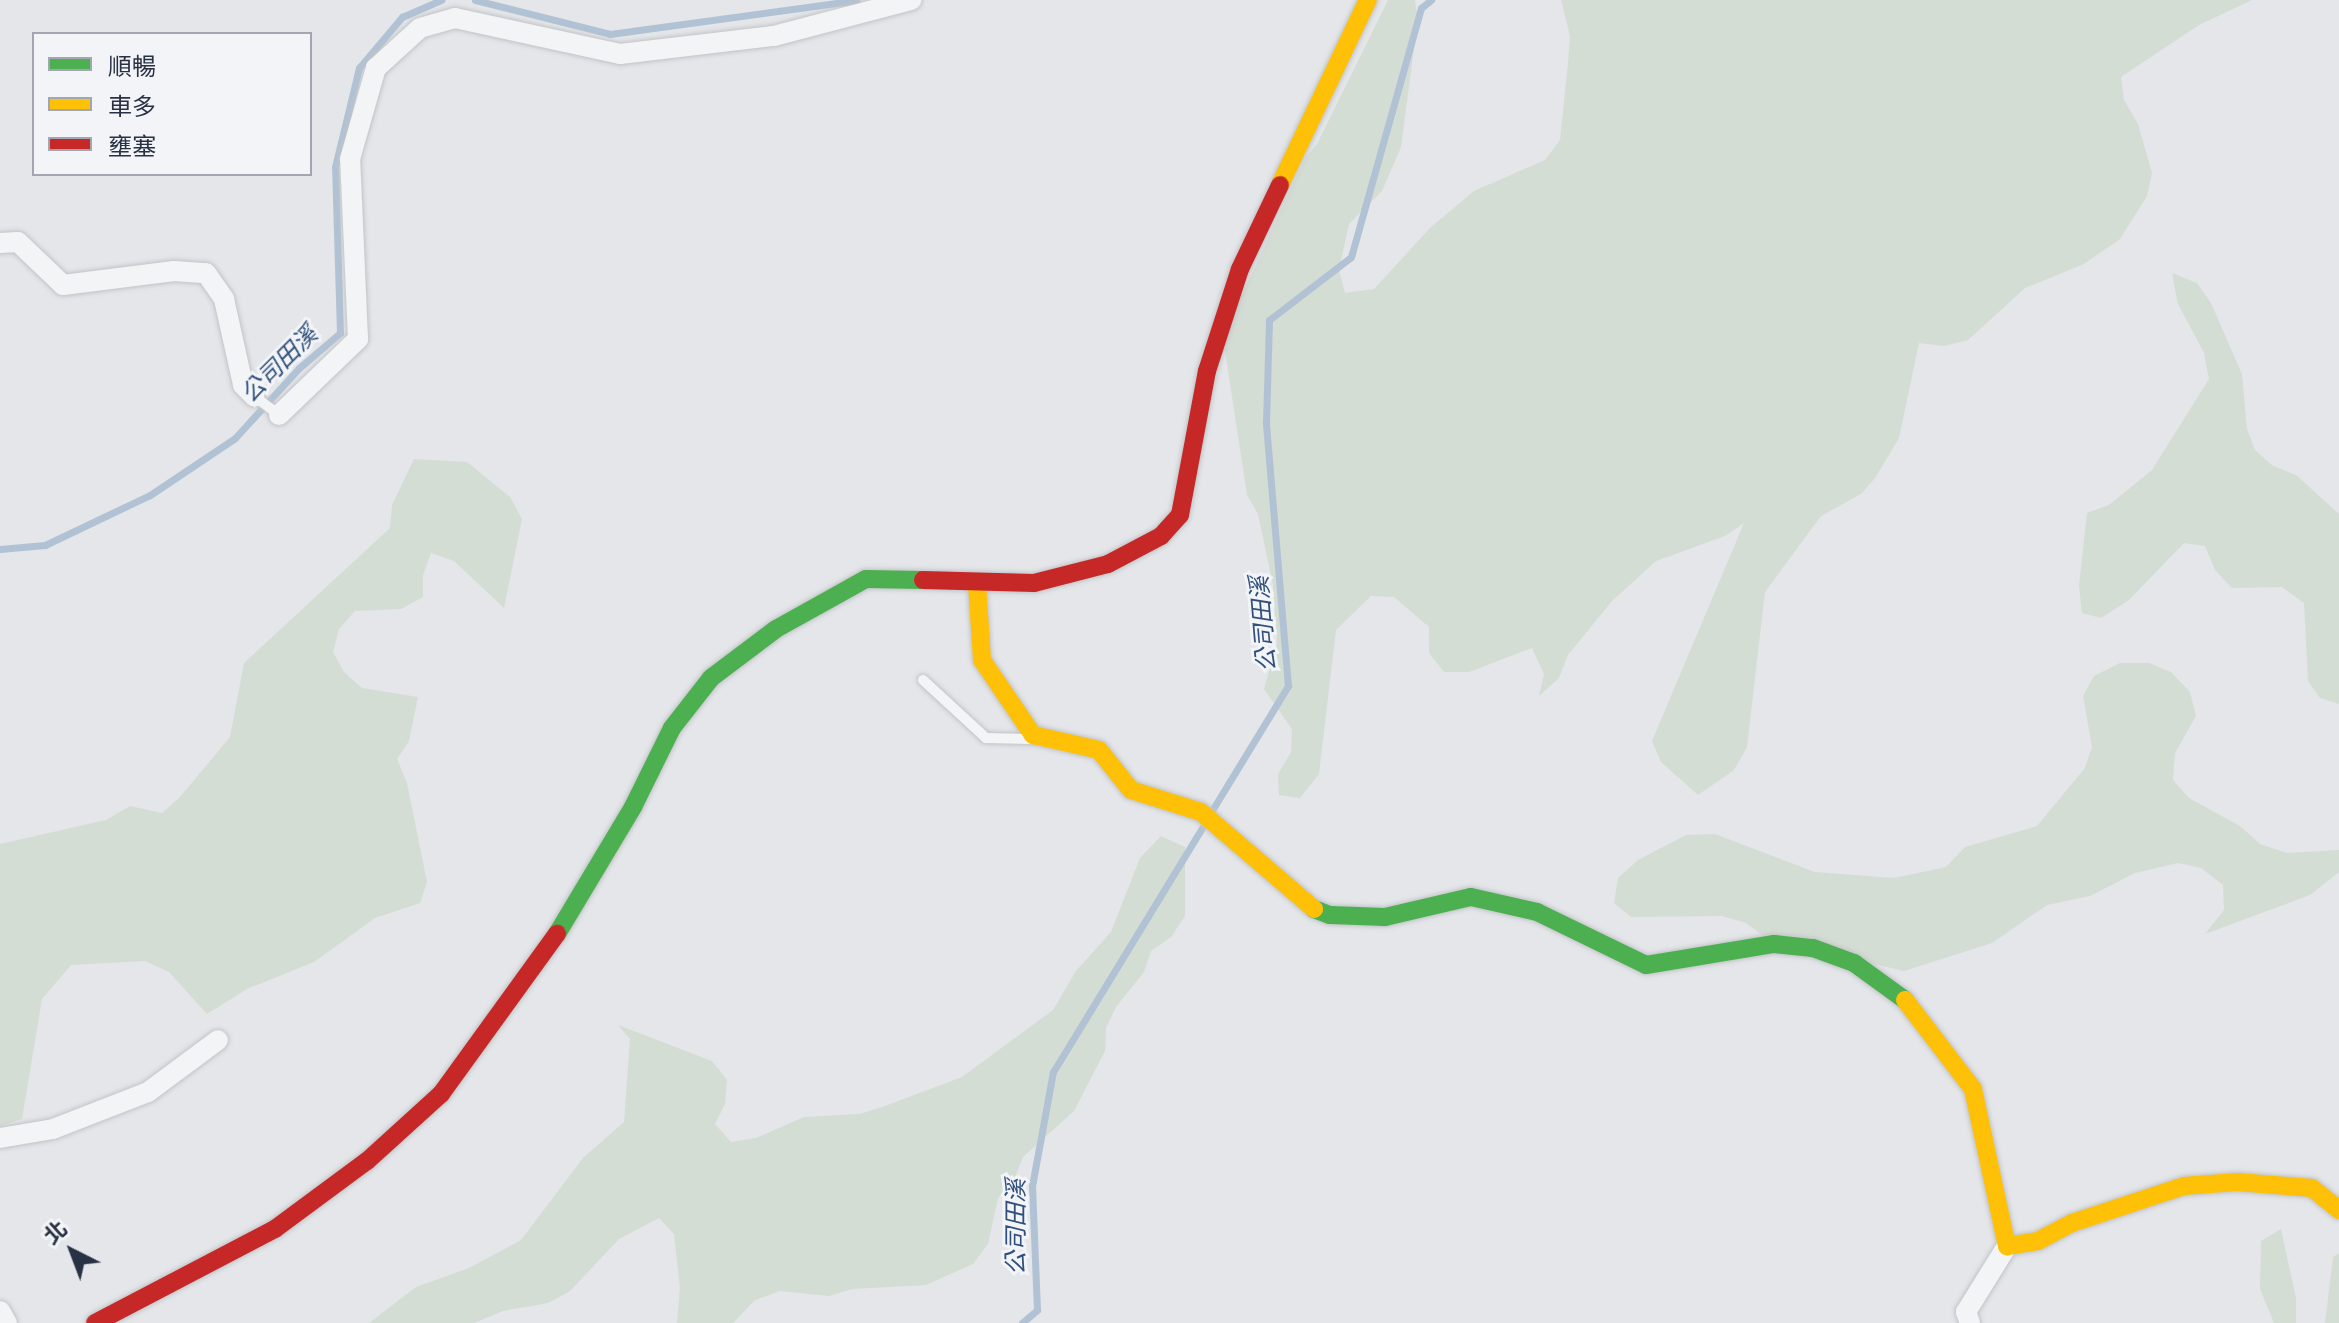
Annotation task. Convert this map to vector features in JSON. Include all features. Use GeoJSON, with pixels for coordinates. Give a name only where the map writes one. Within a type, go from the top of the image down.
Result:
{"type":"FeatureCollection","features":[{"type":"Feature","properties":{"kind":"street"},"geometry":{"type":"LineString","coordinates":[[279,415],[358,339],[350,159],[376,68],[420,28],[455,18],[620,54],[774,36],[911,0]]}},
{"type":"Feature","properties":{"kind":"street"},"geometry":{"type":"LineString","coordinates":[[95,1323],[275,1229],[367,1161],[441,1094],[545,955],[633,807],[672,728],[711,678],[776,629],[866,579],[1034,583],[1108,564],[1161,536],[1180,515],[1207,371],[1240,269],[1368,0]]}},
{"type":"Feature","properties":{"kind":"street"},"geometry":{"type":"LineString","coordinates":[[0,243],[18,242],[63,285],[174,271],[206,273],[224,299],[243,385],[254,396]]}},
{"type":"Feature","properties":{"kind":"street"},"geometry":{"type":"LineString","coordinates":[[977,584],[982,660],[1033,735],[1099,750],[1131,790],[1179,801],[1201,812],[1227,829],[1279,885],[1330,915],[1385,917],[1471,897],[1537,912],[1646,965],[1774,944],[1813,948],[1854,963],[1900,994],[1973,1089],[2007,1246],[1966,1312],[1970,1323]]}},
{"type":"Feature","properties":{"kind":"street"},"geometry":{"type":"LineString","coordinates":[[0,1138],[53,1129],[148,1092],[218,1040]]}},
{"type":"Feature","properties":{"kind":"street"},"geometry":{"type":"LineString","coordinates":[[2007,1246],[2038,1241],[2072,1223],[2184,1186],[2237,1182],[2312,1188],[2339,1210]]}},
{"type":"Feature","properties":{"kind":"street"},"geometry":{"type":"LineString","coordinates":[[0,1311],[7,1323]]}},
{"type":"Feature","properties":{"kind":"lane"},"geometry":{"type":"LineString","coordinates":[[254,396],[279,415]]}},
{"type":"Feature","properties":{"kind":"lane"},"geometry":{"type":"LineString","coordinates":[[923,680],[986,738],[1051,739]]}},
{"type":"Feature","properties":{"kind":"shaded area"},"geometry":{"type":"Polygon","coordinates":[[[1388,0],[1415,0],[1418,19],[1401,147],[1382,191],[1349,224],[1339,270],[1345,293],[1374,289],[1430,228],[1474,191],[1545,160],[1560,140],[1570,36],[1561,0],[2252,0],[2199,25],[2121,77],[2124,100],[2138,124],[2152,173],[2147,196],[2120,239],[2084,264],[2025,288],[1968,340],[1944,346],[1919,343],[1899,438],[1875,478],[1861,494],[1821,516],[1765,592],[1747,747],[1734,770],[1698,795],[1661,762],[1652,741],[1744,523],[1725,536],[1656,561],[1612,601],[1568,655],[1559,678],[1539,696],[1544,674],[1532,648],[1469,672],[1444,672],[1429,653],[1429,627],[1394,597],[1371,596],[1336,630],[1319,774],[1300,798],[1279,795],[1278,774],[1291,752],[1292,729],[1264,689],[1277,643],[1273,585],[1258,514],[1247,495],[1224,344],[1228,325],[1306,157],[1317,144],[1388,0]]]}},
{"type":"Feature","properties":{"kind":"shaded area"},"geometry":{"type":"Polygon","coordinates":[[[2172,273],[2197,283],[2211,303],[2242,374],[2247,429],[2255,450],[2273,466],[2296,475],[2339,514],[2339,704],[2320,698],[2308,681],[2304,603],[2282,587],[2232,588],[2215,570],[2205,546],[2184,543],[2129,600],[2101,618],[2082,613],[2079,586],[2087,513],[2109,505],[2152,470],[2209,379],[2204,353],[2178,304],[2172,273]]]}},
{"type":"Feature","properties":{"kind":"shaded area"},"geometry":{"type":"Polygon","coordinates":[[[414,459],[467,462],[510,497],[522,519],[504,608],[454,561],[431,553],[423,575],[423,597],[401,609],[355,611],[339,629],[333,652],[344,672],[362,688],[418,697],[409,741],[397,759],[407,783],[427,882],[420,903],[375,918],[314,962],[247,989],[207,1014],[169,972],[145,961],[71,965],[42,999],[22,1119],[0,1126],[0,844],[106,820],[130,806],[162,813],[180,797],[230,737],[244,663],[390,528],[392,505],[414,459]]]}},
{"type":"Feature","properties":{"kind":"shaded area"},"geometry":{"type":"Polygon","coordinates":[[[2120,663],[2149,663],[2171,672],[2190,692],[2196,716],[2175,753],[2173,780],[2189,798],[2240,826],[2260,844],[2287,853],[2339,850],[2339,872],[2310,895],[2205,934],[2224,910],[2223,885],[2201,868],[2178,863],[2135,873],[2090,896],[2047,905],[1992,943],[1904,971],[1769,940],[1746,923],[1722,916],[1631,917],[1614,903],[1618,878],[1638,860],[1686,835],[1715,834],[1815,872],[1894,878],[1946,867],[1965,847],[2037,826],[2085,768],[2092,747],[2083,696],[2094,676],[2120,663]]]}},
{"type":"Feature","properties":{"kind":"shaded area"},"geometry":{"type":"Polygon","coordinates":[[[1161,836],[1185,847],[1185,916],[1171,937],[1151,951],[1144,972],[1116,1007],[1106,1028],[1105,1051],[1074,1111],[1023,1157],[1014,1180],[998,1198],[988,1244],[973,1264],[926,1285],[852,1289],[829,1296],[780,1291],[755,1300],[733,1323],[677,1323],[680,1287],[674,1234],[659,1218],[619,1239],[570,1291],[548,1303],[503,1311],[474,1323],[369,1323],[416,1287],[469,1268],[521,1240],[583,1158],[624,1122],[630,1039],[618,1025],[712,1061],[727,1080],[725,1104],[715,1124],[731,1142],[756,1138],[804,1117],[860,1114],[885,1106],[962,1077],[1053,1010],[1076,971],[1111,932],[1140,858],[1161,836]]]}},
{"type":"Feature","properties":{"kind":"shaded area"},"geometry":{"type":"Polygon","coordinates":[[[2281,1229],[2296,1298],[2296,1323],[2274,1323],[2260,1289],[2261,1241],[2281,1229]]]}},
{"type":"Feature","properties":{"kind":"shaded area"},"geometry":{"type":"Polygon","coordinates":[[[2339,1253],[2339,1323],[2325,1323],[2333,1257],[2339,1253]]]}},
{"type":"Feature","properties":{"kind":"waterway","name":"公司田溪"},"geometry":{"type":"LineString","coordinates":[[0,549],[45,545],[150,495],[235,438],[299,368],[340,333],[335,167],[359,68],[402,17],[441,0]]}},
{"type":"Feature","properties":{"kind":"waterway","name":"公司田溪"},"geometry":{"type":"LineString","coordinates":[[475,0],[610,34],[857,0]]}},
{"type":"Feature","properties":{"kind":"waterway","name":"公司田溪"},"geometry":{"type":"LineString","coordinates":[[1211,812],[1288,686],[1266,422],[1269,320],[1351,257],[1421,8],[1431,0]]}},
{"type":"Feature","properties":{"kind":"waterway","name":"公司田溪"},"geometry":{"type":"LineString","coordinates":[[1022,1323],[1037,1310],[1032,1186],[1053,1072],[1205,823]]}},
{"type":"Feature","properties":{"kind":"traffic: fast"},"geometry":{"type":"LineString","coordinates":[[557,934],[633,807],[672,728],[711,678],[776,629],[866,579],[923,580]]}},
{"type":"Feature","properties":{"kind":"traffic: fast"},"geometry":{"type":"LineString","coordinates":[[1314,909],[1330,915],[1385,917],[1471,897],[1537,912],[1646,965],[1774,944],[1813,948],[1854,963],[1905,1000]]}},
{"type":"Feature","properties":{"kind":"traffic: slow"},"geometry":{"type":"LineString","coordinates":[[1280,185],[1368,0]]}},
{"type":"Feature","properties":{"kind":"traffic: slow"},"geometry":{"type":"LineString","coordinates":[[977,584],[982,660],[1033,735],[1099,750],[1131,790],[1201,812],[1314,909]]}},
{"type":"Feature","properties":{"kind":"traffic: slow"},"geometry":{"type":"LineString","coordinates":[[1905,1000],[1973,1089],[2007,1246],[2038,1241],[2072,1223],[2184,1186],[2237,1182],[2312,1188],[2339,1210]]}},
{"type":"Feature","properties":{"kind":"traffic: jam"},"geometry":{"type":"LineString","coordinates":[[923,580],[1034,583],[1108,564],[1161,536],[1180,515],[1207,371],[1240,269],[1280,185]]}},
{"type":"Feature","properties":{"kind":"traffic: jam"},"geometry":{"type":"LineString","coordinates":[[95,1323],[275,1229],[367,1161],[441,1094],[557,934]]}}]}
